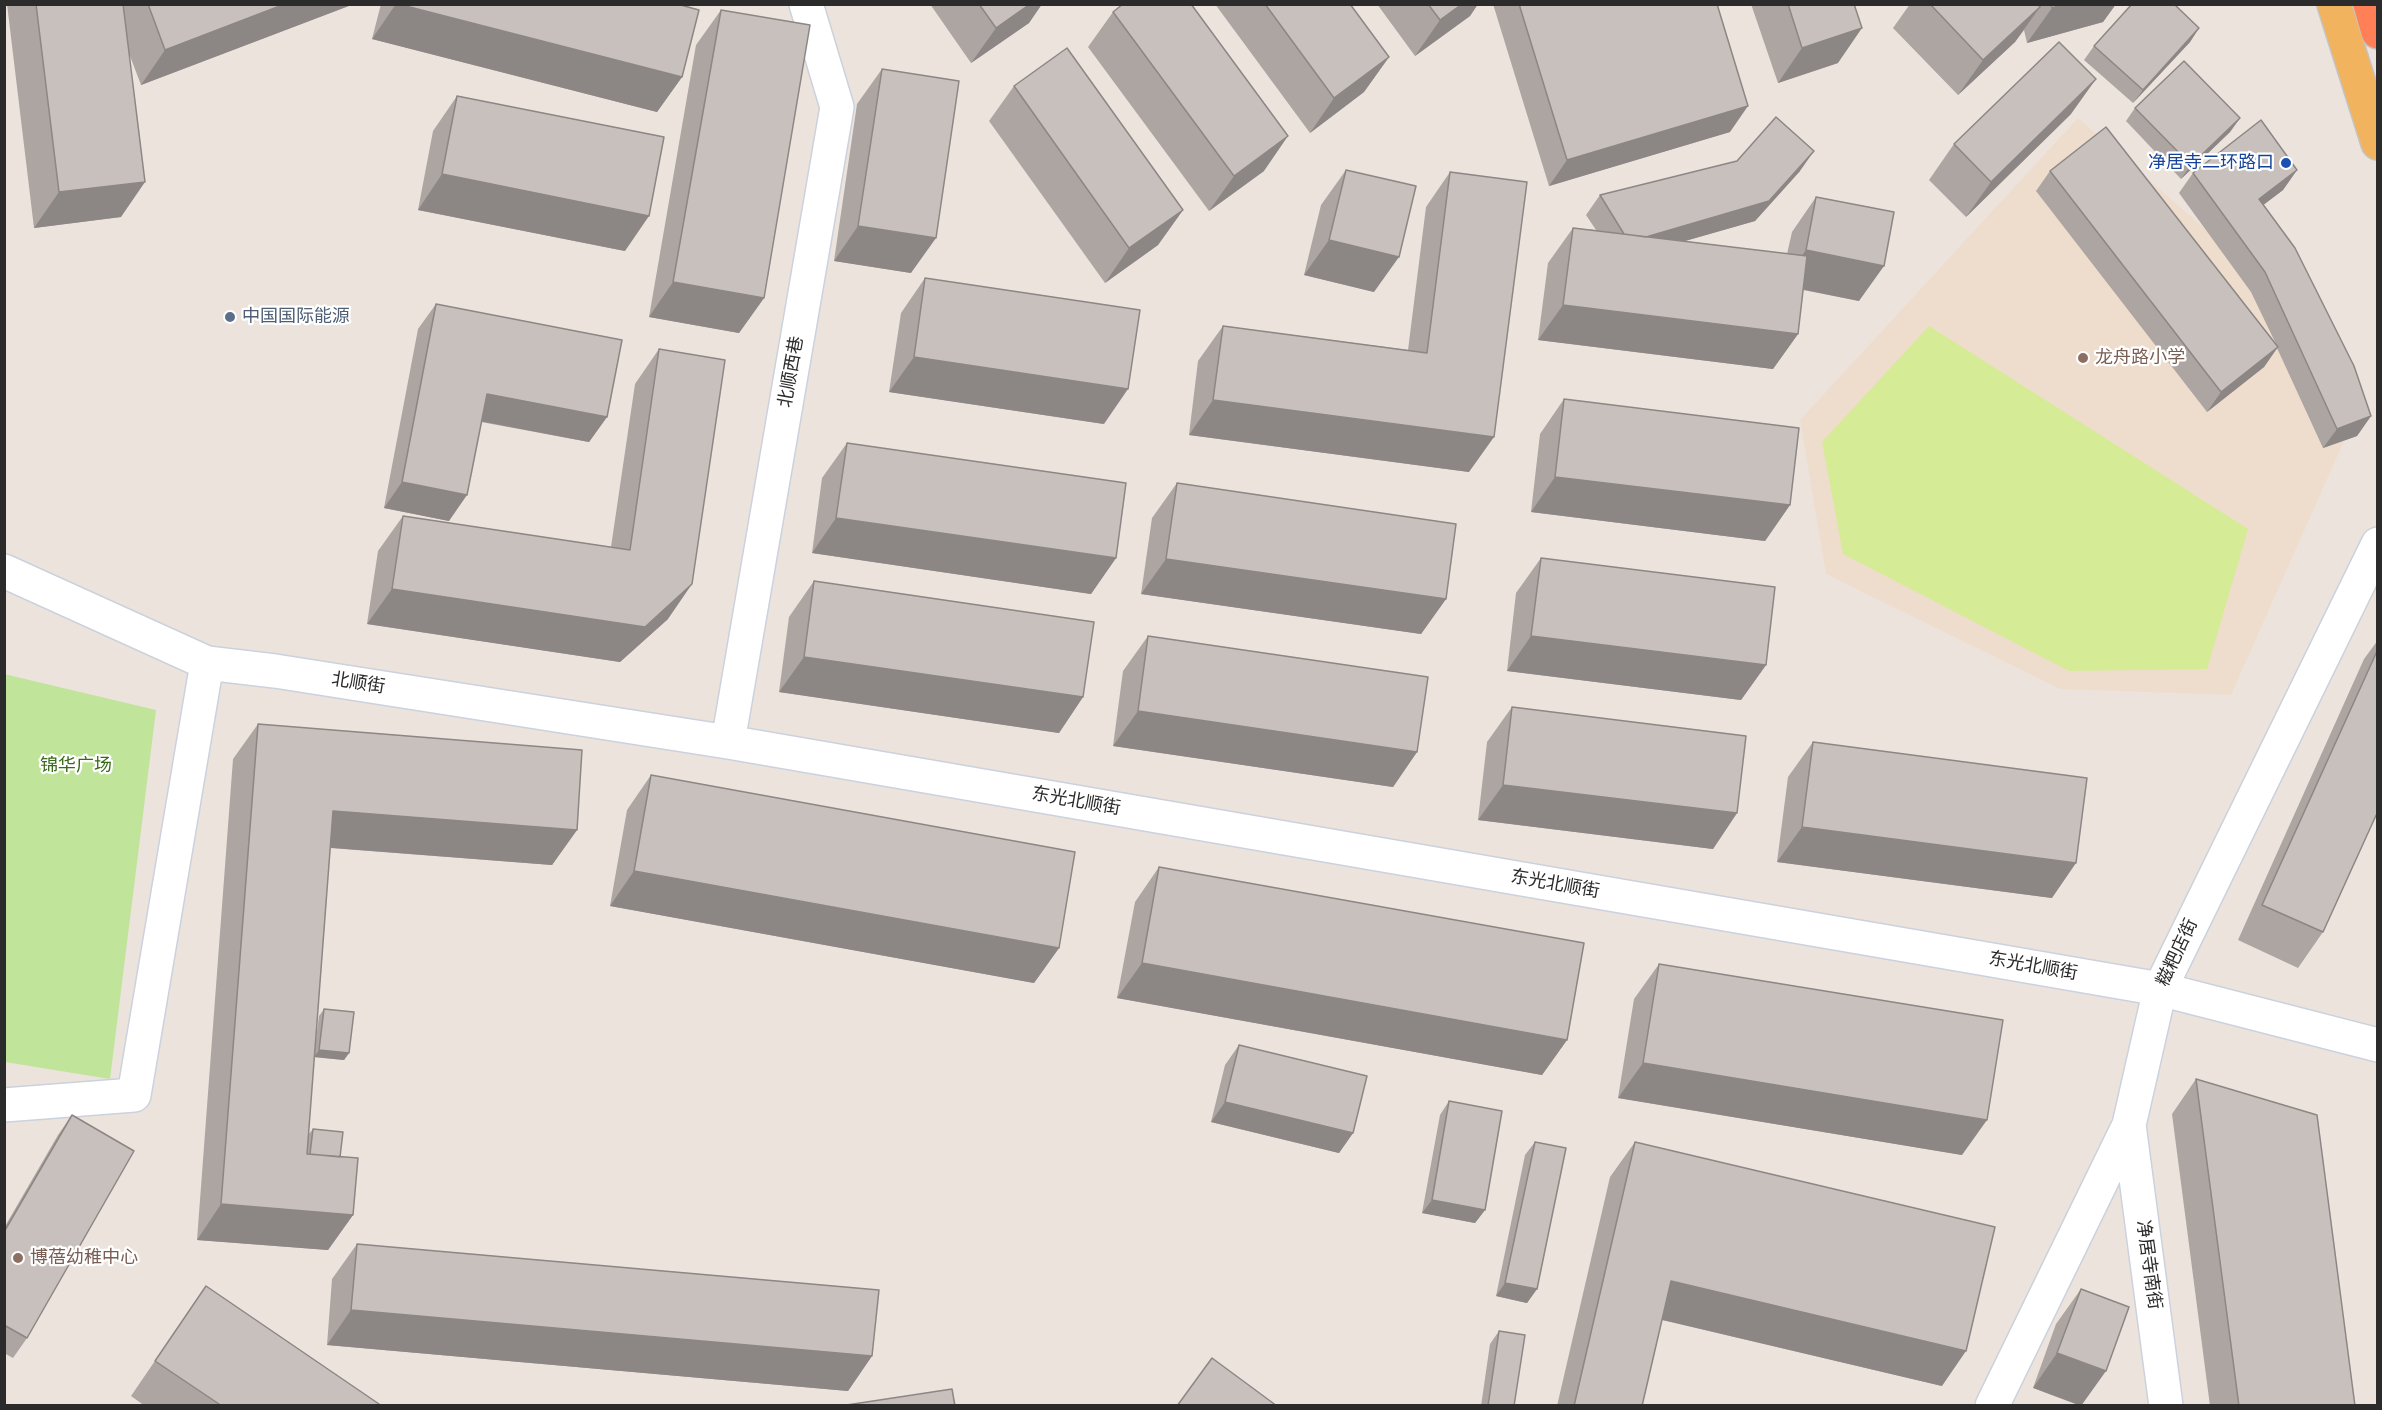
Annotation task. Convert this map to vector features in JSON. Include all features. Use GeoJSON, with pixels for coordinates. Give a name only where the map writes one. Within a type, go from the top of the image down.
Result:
{"type":"FeatureCollection","features":[{"type":"Feature","properties":{"kind":"highway"},"geometry":{"type":"LineString","coordinates":[[2370,4],[2378,32]]}},
{"type":"Feature","properties":{"kind":"main road"},"geometry":{"type":"LineString","coordinates":[[2334,4],[2378,143]]}},
{"type":"Feature","properties":{"kind":"street","name":"北顺西巷"},"geometry":{"type":"LineString","coordinates":[[728,742],[837,107],[806,4]]}},
{"type":"Feature","properties":{"kind":"street","name":"糍粑店街"},"geometry":{"type":"LineString","coordinates":[[1992,1406],[2129,1125],[2160,989],[2378,544]]}},
{"type":"Feature","properties":{"kind":"street","name":"北顺街"},"geometry":{"type":"LineString","coordinates":[[4,571],[207,663],[275,671],[728,742]]}},
{"type":"Feature","properties":{"kind":"street"},"geometry":{"type":"LineString","coordinates":[[4,1105],[134,1095],[207,663]]}},
{"type":"Feature","properties":{"kind":"street","name":"东光北顺街"},"geometry":{"type":"LineString","coordinates":[[728,742],[2160,989],[2378,1045]]}},
{"type":"Feature","properties":{"kind":"street","name":"净居寺南街"},"geometry":{"type":"LineString","coordinates":[[2129,1125],[2166,1406]]}},
{"type":"Feature","properties":{"kind":"shaded area","name":"龙舟路小学"},"geometry":{"type":"Polygon","coordinates":[[[2078,118],[2283,297],[2344,441],[2231,695],[2060,689],[1826,574],[1800,420],[2078,118]]]}},
{"type":"Feature","properties":{"kind":"green space"},"geometry":{"type":"Polygon","coordinates":[[[1929,326],[2248,529],[2207,669],[2069,671],[1843,554],[1822,442],[1929,326]]]}},
{"type":"Feature","properties":{"kind":"green space","name":"锦华广场"},"geometry":{"type":"Polygon","coordinates":[[[4,674],[156,710],[110,1079],[5,1062],[4,674]]]}},
{"type":"Feature","properties":{"kind":"building"},"geometry":{"type":"Polygon","coordinates":[[[36,4],[123,4],[145,182],[59,192],[36,4]]]}},
{"type":"Feature","properties":{"kind":"building"},"geometry":{"type":"Polygon","coordinates":[[[148,4],[285,4],[165,50],[148,4]]]}},
{"type":"Feature","properties":{"kind":"building"},"geometry":{"type":"Polygon","coordinates":[[[398,4],[677,4],[699,10],[682,77],[398,4]]]}},
{"type":"Feature","properties":{"kind":"building"},"geometry":{"type":"Polygon","coordinates":[[[979,4],[1030,4],[996,28],[979,4]]]}},
{"type":"Feature","properties":{"kind":"building"},"geometry":{"type":"Polygon","coordinates":[[[1123,4],[1191,4],[1288,136],[1234,176],[1113,12],[1123,4]]]}},
{"type":"Feature","properties":{"kind":"building"},"geometry":{"type":"Polygon","coordinates":[[[1265,4],[1350,4],[1389,57],[1334,98],[1265,4]]]}},
{"type":"Feature","properties":{"kind":"building"},"geometry":{"type":"Polygon","coordinates":[[[1428,4],[1462,4],[1440,20],[1428,4]]]}},
{"type":"Feature","properties":{"kind":"building"},"geometry":{"type":"Polygon","coordinates":[[[1519,4],[1717,4],[1748,106],[1567,160],[1519,4]]]}},
{"type":"Feature","properties":{"kind":"building"},"geometry":{"type":"Polygon","coordinates":[[[1788,4],[1854,4],[1862,28],[1802,48],[1788,4]]]}},
{"type":"Feature","properties":{"kind":"building"},"geometry":{"type":"Polygon","coordinates":[[[1930,4],[2038,4],[2040,7],[1983,60],[1930,4]]]}},
{"type":"Feature","properties":{"kind":"building"},"geometry":{"type":"Polygon","coordinates":[[[2051,4],[2063,4],[2052,8],[2051,4]]]}},
{"type":"Feature","properties":{"kind":"building"},"geometry":{"type":"Polygon","coordinates":[[[2132,4],[2174,4],[2199,28],[2143,90],[2094,46],[2132,4]]]}},
{"type":"Feature","properties":{"kind":"building"},"geometry":{"type":"Polygon","coordinates":[[[721,10],[810,25],[764,298],[673,282],[721,10]]]}},
{"type":"Feature","properties":{"kind":"building"},"geometry":{"type":"Polygon","coordinates":[[[2059,42],[2096,79],[1991,182],[1954,144],[2059,42]]]}},
{"type":"Feature","properties":{"kind":"building"},"geometry":{"type":"Polygon","coordinates":[[[1067,48],[1183,210],[1129,248],[1014,86],[1067,48]]]}},
{"type":"Feature","properties":{"kind":"building"},"geometry":{"type":"Polygon","coordinates":[[[2184,61],[2240,118],[2191,165],[2135,108],[2184,61]]]}},
{"type":"Feature","properties":{"kind":"building"},"geometry":{"type":"Polygon","coordinates":[[[882,69],[959,81],[936,238],[858,226],[882,69]]]}},
{"type":"Feature","properties":{"kind":"building"},"geometry":{"type":"Polygon","coordinates":[[[457,96],[664,137],[649,216],[442,174],[457,96]]]}},
{"type":"Feature","properties":{"kind":"building"},"geometry":{"type":"Polygon","coordinates":[[[1776,117],[1814,151],[1769,201],[1646,237],[1624,234],[1600,195],[1737,161],[1776,117]]]}},
{"type":"Feature","properties":{"kind":"building"},"geometry":{"type":"Polygon","coordinates":[[[2261,120],[2297,170],[2259,199],[2295,248],[2354,366],[2371,416],[2337,429],[2265,272],[2193,173],[2261,120]]]}},
{"type":"Feature","properties":{"kind":"building"},"geometry":{"type":"Polygon","coordinates":[[[2106,127],[2278,347],[2221,392],[2050,171],[2106,127]]]}},
{"type":"Feature","properties":{"kind":"building"},"geometry":{"type":"Polygon","coordinates":[[[1346,170],[1416,186],[1399,257],[1329,240],[1346,170]]]}},
{"type":"Feature","properties":{"kind":"building"},"geometry":{"type":"Polygon","coordinates":[[[1450,172],[1527,182],[1494,437],[1213,400],[1223,326],[1427,353],[1450,172]]]}},
{"type":"Feature","properties":{"kind":"building"},"geometry":{"type":"Polygon","coordinates":[[[1816,197],[1894,212],[1884,266],[1806,250],[1816,197]]]}},
{"type":"Feature","properties":{"kind":"building"},"geometry":{"type":"Polygon","coordinates":[[[1573,228],[1807,256],[1798,334],[1563,305],[1573,228]]]}},
{"type":"Feature","properties":{"kind":"building"},"geometry":{"type":"Polygon","coordinates":[[[925,278],[1140,310],[1128,389],[914,357],[925,278]]]}},
{"type":"Feature","properties":{"kind":"building"},"geometry":{"type":"Polygon","coordinates":[[[436,304],[622,340],[607,417],[487,394],[467,495],[402,482],[436,304]]]}},
{"type":"Feature","properties":{"kind":"building"},"geometry":{"type":"Polygon","coordinates":[[[659,349],[725,360],[692,584],[645,627],[392,589],[403,516],[630,550],[659,349]]]}},
{"type":"Feature","properties":{"kind":"building"},"geometry":{"type":"Polygon","coordinates":[[[1564,399],[1799,428],[1790,505],[1555,477],[1564,399]]]}},
{"type":"Feature","properties":{"kind":"building"},"geometry":{"type":"Polygon","coordinates":[[[847,443],[1126,483],[1116,558],[836,518],[847,443]]]}},
{"type":"Feature","properties":{"kind":"building"},"geometry":{"type":"Polygon","coordinates":[[[1177,483],[1456,524],[1446,599],[1166,559],[1177,483]]]}},
{"type":"Feature","properties":{"kind":"building"},"geometry":{"type":"Polygon","coordinates":[[[1541,558],[1775,587],[1766,665],[1531,636],[1541,558]]]}},
{"type":"Feature","properties":{"kind":"building"},"geometry":{"type":"Polygon","coordinates":[[[814,581],[1094,622],[1083,697],[804,657],[814,581]]]}},
{"type":"Feature","properties":{"kind":"building"},"geometry":{"type":"Polygon","coordinates":[[[1148,636],[1428,677],[1417,752],[1138,711],[1148,636]]]}},
{"type":"Feature","properties":{"kind":"building"},"geometry":{"type":"Polygon","coordinates":[[[2378,649],[2378,811],[2323,932],[2262,905],[2378,649]]]}},
{"type":"Feature","properties":{"kind":"building"},"geometry":{"type":"Polygon","coordinates":[[[1512,707],[1746,736],[1737,813],[1503,785],[1512,707]]]}},
{"type":"Feature","properties":{"kind":"building"},"geometry":{"type":"Polygon","coordinates":[[[258,724],[582,750],[577,830],[333,811],[307,1154],[358,1158],[353,1215],[221,1204],[258,724]]]}},
{"type":"Feature","properties":{"kind":"building"},"geometry":{"type":"Polygon","coordinates":[[[1813,742],[2087,778],[2076,863],[1802,827],[1813,742]]]}},
{"type":"Feature","properties":{"kind":"building"},"geometry":{"type":"Polygon","coordinates":[[[651,775],[1075,852],[1059,948],[634,871],[651,775]]]}},
{"type":"Feature","properties":{"kind":"building"},"geometry":{"type":"Polygon","coordinates":[[[1159,867],[1584,943],[1567,1040],[1142,963],[1159,867]]]}},
{"type":"Feature","properties":{"kind":"building"},"geometry":{"type":"Polygon","coordinates":[[[1659,964],[2003,1020],[1987,1120],[1643,1063],[1659,964]]]}},
{"type":"Feature","properties":{"kind":"building"},"geometry":{"type":"Polygon","coordinates":[[[324,1009],[354,1012],[349,1053],[319,1050],[324,1009]]]}},
{"type":"Feature","properties":{"kind":"building"},"geometry":{"type":"Polygon","coordinates":[[[1239,1045],[1367,1076],[1353,1133],[1225,1102],[1239,1045]]]}},
{"type":"Feature","properties":{"kind":"building"},"geometry":{"type":"Polygon","coordinates":[[[2196,1079],[2317,1115],[2355,1406],[2239,1406],[2196,1079]]]}},
{"type":"Feature","properties":{"kind":"building"},"geometry":{"type":"Polygon","coordinates":[[[1449,1101],[1502,1111],[1485,1210],[1432,1200],[1449,1101]]]}},
{"type":"Feature","properties":{"kind":"building"},"geometry":{"type":"Polygon","coordinates":[[[72,1115],[134,1151],[27,1338],[4,1325],[4,1232],[72,1115]]]}},
{"type":"Feature","properties":{"kind":"building"},"geometry":{"type":"Polygon","coordinates":[[[313,1129],[343,1132],[340,1157],[310,1154],[313,1129]]]}},
{"type":"Feature","properties":{"kind":"building"},"geometry":{"type":"Polygon","coordinates":[[[1535,1142],[1566,1148],[1537,1289],[1505,1283],[1535,1142]]]}},
{"type":"Feature","properties":{"kind":"building"},"geometry":{"type":"Polygon","coordinates":[[[1635,1142],[1995,1227],[1966,1351],[1671,1281],[1642,1406],[1574,1406],[1635,1142]]]}},
{"type":"Feature","properties":{"kind":"building"},"geometry":{"type":"Polygon","coordinates":[[[357,1244],[879,1290],[872,1356],[351,1310],[357,1244]]]}},
{"type":"Feature","properties":{"kind":"building"},"geometry":{"type":"Polygon","coordinates":[[[206,1286],[382,1406],[222,1406],[155,1361],[206,1286]]]}},
{"type":"Feature","properties":{"kind":"building"},"geometry":{"type":"Polygon","coordinates":[[[2081,1289],[2129,1307],[2106,1371],[2057,1353],[2081,1289]]]}},
{"type":"Feature","properties":{"kind":"building"},"geometry":{"type":"Polygon","coordinates":[[[1499,1331],[1525,1335],[1514,1406],[1488,1406],[1499,1331]]]}},
{"type":"Feature","properties":{"kind":"building"},"geometry":{"type":"Polygon","coordinates":[[[1212,1358],[1277,1406],[1177,1406],[1212,1358]]]}},
{"type":"Feature","properties":{"kind":"building"},"geometry":{"type":"Polygon","coordinates":[[[952,1389],[955,1406],[840,1406],[952,1389]]]}},
{"type":"Feature","properties":{"kind":"place","name":"净居寺二环路口"},"geometry":{"type":"Point","coordinates":[2286,163]}},
{"type":"Feature","properties":{"kind":"place","name":"中国国际能源"},"geometry":{"type":"Point","coordinates":[230,317]}},
{"type":"Feature","properties":{"kind":"place","name":"龙舟路小学"},"geometry":{"type":"Point","coordinates":[2083,358]}},
{"type":"Feature","properties":{"kind":"place","name":"博蓓幼稚中心"},"geometry":{"type":"Point","coordinates":[18,1258]}}]}
